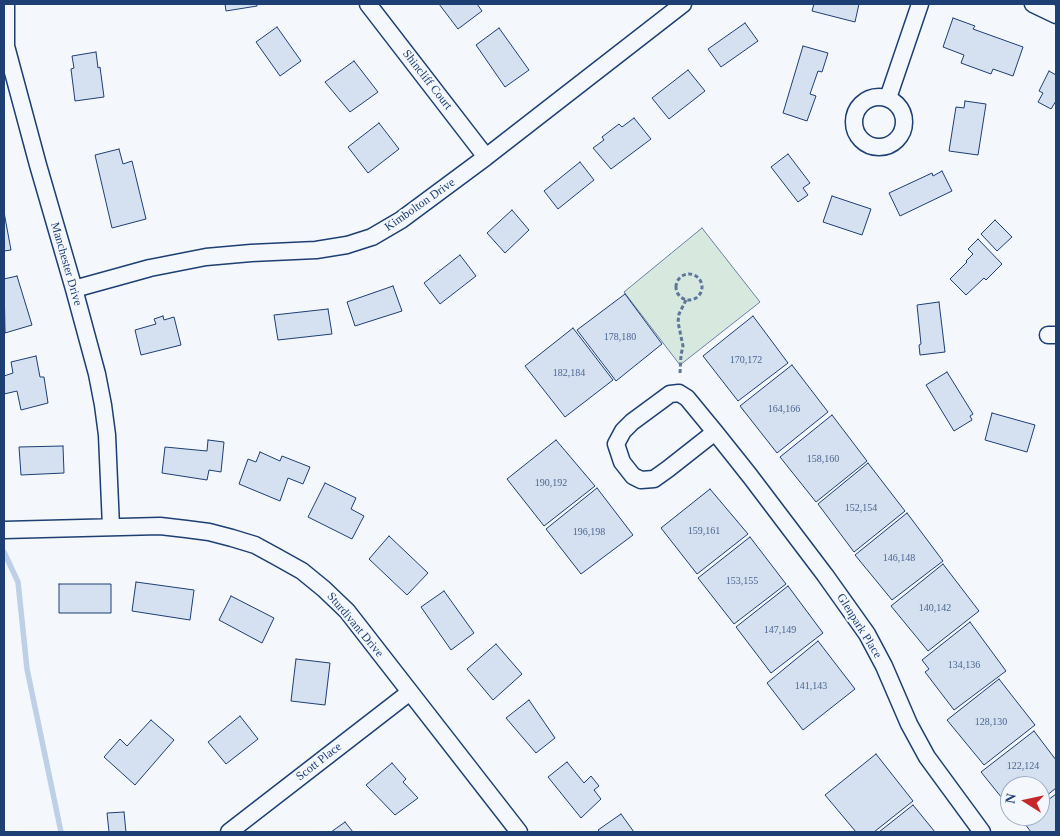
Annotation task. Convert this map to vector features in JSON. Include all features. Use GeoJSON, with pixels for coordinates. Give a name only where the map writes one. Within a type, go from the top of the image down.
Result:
{"type":"FeatureCollection","features":[{"type":"Feature","properties":{"kind":"street","name":"Manchester Drive"},"geometry":{"type":"LineString","coordinates":[[6,4],[6,46],[97,374],[107,435],[111,527]]}},
{"type":"Feature","properties":{"kind":"street","name":"Shincliff Court"},"geometry":{"type":"LineString","coordinates":[[368,4],[486,157]]}},
{"type":"Feature","properties":{"kind":"street","name":"Kimbolton Drive"},"geometry":{"type":"LineString","coordinates":[[74,289],[150,268],[206,257],[316,250],[346,245],[372,237],[402,220],[683,4]]}},
{"type":"Feature","properties":{"kind":"street"},"geometry":{"type":"LineString","coordinates":[[888,98],[920,4]]}},
{"type":"Feature","properties":{"kind":"street"},"geometry":{"type":"LineString","coordinates":[[1033,4],[1056,16]]}},
{"type":"Feature","properties":{"kind":"street","name":"Glenpark Place"},"geometry":{"type":"LineString","coordinates":[[715,432],[654,479],[641,480],[633,476],[622,462],[616,444],[632,422],[670,394],[679,393],[687,398],[715,432],[820,567],[867,634],[884,666],[909,724],[927,757],[982,832]]}},
{"type":"Feature","properties":{"kind":"street","name":"Sturdivant Drive"},"geometry":{"type":"LineString","coordinates":[[4,530],[160,526],[209,532],[255,546],[277,556],[302,571],[347,611],[519,832]]}},
{"type":"Feature","properties":{"kind":"street","name":"Scott Place"},"geometry":{"type":"LineString","coordinates":[[228,832],[410,692]]}},
{"type":"Feature","properties":{"kind":"path"},"geometry":{"type":"LineString","coordinates":[[694,274],[701,280],[702,289],[698,297],[686,300],[679,295],[676,287],[677,283],[682,276],[694,274]]}},
{"type":"Feature","properties":{"kind":"path"},"geometry":{"type":"LineString","coordinates":[[680,373],[683,346],[678,322],[679,314],[686,300]]}},
{"type":"Feature","properties":{"kind":"shaded area"},"geometry":{"type":"Polygon","coordinates":[[[702,228],[760,302],[680,365],[624,292],[702,228]]]}},
{"type":"Feature","properties":{"kind":"building"},"geometry":{"type":"Polygon","coordinates":[[[225,4],[257,4],[257,6],[226,11],[225,4]]]}},
{"type":"Feature","properties":{"kind":"building"},"geometry":{"type":"Polygon","coordinates":[[[439,4],[477,4],[482,11],[458,29],[439,4]]]}},
{"type":"Feature","properties":{"kind":"building"},"geometry":{"type":"Polygon","coordinates":[[[814,4],[859,4],[855,22],[812,11],[814,4]]]}},
{"type":"Feature","properties":{"kind":"building"},"geometry":{"type":"Polygon","coordinates":[[[953,18],[975,26],[973,29],[1023,47],[1013,76],[993,69],[991,74],[961,63],[964,55],[943,47],[953,18]]]}},
{"type":"Feature","properties":{"kind":"building"},"geometry":{"type":"Polygon","coordinates":[[[745,23],[758,41],[721,67],[708,49],[745,23]]]}},
{"type":"Feature","properties":{"kind":"building"},"geometry":{"type":"Polygon","coordinates":[[[277,27],[301,61],[280,76],[256,42],[277,27]]]}},
{"type":"Feature","properties":{"kind":"building"},"geometry":{"type":"Polygon","coordinates":[[[499,28],[529,70],[505,87],[476,45],[499,28]]]}},
{"type":"Feature","properties":{"kind":"building"},"geometry":{"type":"Polygon","coordinates":[[[803,46],[828,53],[822,72],[818,71],[810,94],[816,96],[807,121],[783,113],[803,46]]]}},
{"type":"Feature","properties":{"kind":"building"},"geometry":{"type":"Polygon","coordinates":[[[96,52],[104,97],[75,101],[71,69],[74,68],[72,56],[96,52]]]}},
{"type":"Feature","properties":{"kind":"building"},"geometry":{"type":"Polygon","coordinates":[[[354,61],[378,92],[350,112],[325,82],[354,61]]]}},
{"type":"Feature","properties":{"kind":"building"},"geometry":{"type":"Polygon","coordinates":[[[688,70],[705,91],[669,119],[652,98],[688,70]]]}},
{"type":"Feature","properties":{"kind":"building"},"geometry":{"type":"Polygon","coordinates":[[[1049,71],[1056,75],[1056,101],[1051,109],[1038,102],[1043,93],[1039,91],[1049,71]]]}},
{"type":"Feature","properties":{"kind":"building"},"geometry":{"type":"Polygon","coordinates":[[[965,101],[986,104],[978,155],[949,151],[956,107],[964,108],[965,101]]]}},
{"type":"Feature","properties":{"kind":"building"},"geometry":{"type":"Polygon","coordinates":[[[634,118],[651,139],[611,169],[593,148],[604,140],[602,137],[619,124],[622,127],[634,118]]]}},
{"type":"Feature","properties":{"kind":"building"},"geometry":{"type":"Polygon","coordinates":[[[379,123],[399,149],[368,173],[348,147],[379,123]]]}},
{"type":"Feature","properties":{"kind":"building"},"geometry":{"type":"Polygon","coordinates":[[[119,149],[123,164],[132,161],[146,219],[112,228],[95,155],[119,149]]]}},
{"type":"Feature","properties":{"kind":"building"},"geometry":{"type":"Polygon","coordinates":[[[788,154],[810,183],[803,188],[808,195],[798,202],[771,167],[788,154]]]}},
{"type":"Feature","properties":{"kind":"building"},"geometry":{"type":"Polygon","coordinates":[[[580,162],[594,180],[558,209],[544,191],[580,162]]]}},
{"type":"Feature","properties":{"kind":"building"},"geometry":{"type":"Polygon","coordinates":[[[942,171],[952,191],[900,216],[889,193],[932,173],[933,176],[942,171]]]}},
{"type":"Feature","properties":{"kind":"building"},"geometry":{"type":"Polygon","coordinates":[[[832,196],[871,209],[862,235],[823,222],[832,196]]]}},
{"type":"Feature","properties":{"kind":"building"},"geometry":{"type":"Polygon","coordinates":[[[512,210],[529,230],[505,253],[487,233],[512,210]]]}},
{"type":"Feature","properties":{"kind":"building"},"geometry":{"type":"Polygon","coordinates":[[[4,212],[11,250],[4,251],[4,212]]]}},
{"type":"Feature","properties":{"kind":"building"},"geometry":{"type":"Polygon","coordinates":[[[995,220],[1012,237],[997,251],[981,234],[995,220]]]}},
{"type":"Feature","properties":{"kind":"building"},"geometry":{"type":"Polygon","coordinates":[[[978,239],[1002,264],[986,280],[984,278],[966,295],[950,279],[973,254],[968,249],[978,239]]]}},
{"type":"Feature","properties":{"kind":"building"},"geometry":{"type":"Polygon","coordinates":[[[460,255],[476,276],[440,304],[424,283],[460,255]]]}},
{"type":"Feature","properties":{"kind":"building"},"geometry":{"type":"Polygon","coordinates":[[[17,276],[32,325],[5,333],[4,279],[17,276]]]}},
{"type":"Feature","properties":{"kind":"building"},"geometry":{"type":"Polygon","coordinates":[[[393,286],[402,311],[355,326],[347,302],[393,286]]]}},
{"type":"Feature","properties":{"kind":"building"},"geometry":{"type":"Polygon","coordinates":[[[625,294],[662,344],[616,381],[577,330],[625,294]]]}},
{"type":"Feature","properties":{"kind":"building"},"geometry":{"type":"Polygon","coordinates":[[[939,302],[945,352],[920,355],[919,345],[921,344],[917,305],[939,302]]]}},
{"type":"Feature","properties":{"kind":"building"},"geometry":{"type":"Polygon","coordinates":[[[328,309],[332,334],[278,340],[274,315],[328,309]]]}},
{"type":"Feature","properties":{"kind":"building"},"geometry":{"type":"Polygon","coordinates":[[[163,316],[164,320],[174,317],[181,345],[141,355],[135,330],[156,324],[154,319],[163,316]]]}},
{"type":"Feature","properties":{"kind":"building"},"geometry":{"type":"Polygon","coordinates":[[[753,316],[788,363],[738,401],[703,356],[753,316]]]}},
{"type":"Feature","properties":{"kind":"building"},"geometry":{"type":"Polygon","coordinates":[[[573,328],[613,380],[565,417],[525,366],[573,328]]]}},
{"type":"Feature","properties":{"kind":"building"},"geometry":{"type":"Polygon","coordinates":[[[36,356],[40,377],[44,377],[48,403],[21,410],[17,391],[4,394],[4,376],[13,373],[11,362],[36,356]]]}},
{"type":"Feature","properties":{"kind":"building"},"geometry":{"type":"Polygon","coordinates":[[[792,365],[828,412],[777,453],[740,406],[792,365]]]}},
{"type":"Feature","properties":{"kind":"building"},"geometry":{"type":"Polygon","coordinates":[[[947,372],[973,414],[970,416],[972,420],[954,431],[926,385],[947,372]]]}},
{"type":"Feature","properties":{"kind":"building"},"geometry":{"type":"Polygon","coordinates":[[[992,413],[1035,425],[1027,452],[985,440],[992,413]]]}},
{"type":"Feature","properties":{"kind":"building"},"geometry":{"type":"Polygon","coordinates":[[[832,415],[867,461],[816,502],[780,457],[832,415]]]}},
{"type":"Feature","properties":{"kind":"building"},"geometry":{"type":"Polygon","coordinates":[[[208,440],[224,442],[221,472],[209,470],[207,480],[162,473],[165,447],[207,451],[208,440]]]}},
{"type":"Feature","properties":{"kind":"building"},"geometry":{"type":"Polygon","coordinates":[[[556,440],[595,486],[544,526],[507,479],[556,440]]]}},
{"type":"Feature","properties":{"kind":"building"},"geometry":{"type":"Polygon","coordinates":[[[63,446],[64,473],[21,475],[19,447],[63,446]]]}},
{"type":"Feature","properties":{"kind":"building"},"geometry":{"type":"Polygon","coordinates":[[[260,452],[280,461],[282,456],[310,467],[303,484],[288,478],[280,501],[239,484],[248,459],[256,462],[260,452]]]}},
{"type":"Feature","properties":{"kind":"building"},"geometry":{"type":"Polygon","coordinates":[[[868,463],[905,511],[854,552],[818,504],[868,463]]]}},
{"type":"Feature","properties":{"kind":"building"},"geometry":{"type":"Polygon","coordinates":[[[325,483],[356,498],[351,509],[364,516],[352,539],[308,517],[325,483]]]}},
{"type":"Feature","properties":{"kind":"building"},"geometry":{"type":"Polygon","coordinates":[[[597,488],[633,535],[581,574],[546,529],[597,488]]]}},
{"type":"Feature","properties":{"kind":"building"},"geometry":{"type":"Polygon","coordinates":[[[710,489],[748,534],[697,574],[661,528],[710,489]]]}},
{"type":"Feature","properties":{"kind":"building"},"geometry":{"type":"Polygon","coordinates":[[[907,513],[943,561],[892,600],[855,555],[907,513]]]}},
{"type":"Feature","properties":{"kind":"building"},"geometry":{"type":"Polygon","coordinates":[[[389,536],[428,573],[407,595],[369,559],[389,536]]]}},
{"type":"Feature","properties":{"kind":"building"},"geometry":{"type":"Polygon","coordinates":[[[750,537],[786,584],[734,624],[698,578],[750,537]]]}},
{"type":"Feature","properties":{"kind":"building"},"geometry":{"type":"Polygon","coordinates":[[[943,564],[979,611],[928,651],[891,606],[943,564]]]}},
{"type":"Feature","properties":{"kind":"building"},"geometry":{"type":"Polygon","coordinates":[[[136,582],[194,590],[190,620],[132,611],[136,582]]]}},
{"type":"Feature","properties":{"kind":"building"},"geometry":{"type":"Polygon","coordinates":[[[59,584],[111,584],[111,613],[59,613],[59,584]]]}},
{"type":"Feature","properties":{"kind":"building"},"geometry":{"type":"Polygon","coordinates":[[[788,586],[823,633],[771,673],[736,627],[788,586]]]}},
{"type":"Feature","properties":{"kind":"building"},"geometry":{"type":"Polygon","coordinates":[[[444,591],[474,633],[451,650],[421,607],[444,591]]]}},
{"type":"Feature","properties":{"kind":"building"},"geometry":{"type":"Polygon","coordinates":[[[231,596],[274,618],[262,643],[219,620],[231,596]]]}},
{"type":"Feature","properties":{"kind":"building"},"geometry":{"type":"Polygon","coordinates":[[[970,622],[1006,671],[954,710],[925,672],[929,669],[922,660],[970,622]]]}},
{"type":"Feature","properties":{"kind":"building"},"geometry":{"type":"Polygon","coordinates":[[[818,641],[855,689],[803,730],[767,683],[818,641]]]}},
{"type":"Feature","properties":{"kind":"building"},"geometry":{"type":"Polygon","coordinates":[[[496,644],[522,674],[493,700],[467,669],[496,644]]]}},
{"type":"Feature","properties":{"kind":"building"},"geometry":{"type":"Polygon","coordinates":[[[296,659],[330,663],[325,705],[291,701],[296,659]]]}},
{"type":"Feature","properties":{"kind":"building"},"geometry":{"type":"Polygon","coordinates":[[[999,679],[1035,725],[984,765],[947,720],[999,679]]]}},
{"type":"Feature","properties":{"kind":"building"},"geometry":{"type":"Polygon","coordinates":[[[529,700],[555,738],[536,753],[506,718],[529,700]]]}},
{"type":"Feature","properties":{"kind":"building"},"geometry":{"type":"Polygon","coordinates":[[[240,716],[258,739],[226,764],[208,742],[240,716]]]}},
{"type":"Feature","properties":{"kind":"building"},"geometry":{"type":"Polygon","coordinates":[[[151,720],[174,740],[135,785],[104,757],[120,739],[127,746],[151,720]]]}},
{"type":"Feature","properties":{"kind":"building"},"geometry":{"type":"Polygon","coordinates":[[[1034,731],[1056,760],[1056,788],[1050,793],[1050,776],[1000,776],[1000,796],[981,772],[1034,731]]]}},
{"type":"Feature","properties":{"kind":"building"},"geometry":{"type":"Polygon","coordinates":[[[876,754],[913,801],[874,832],[856,832],[825,795],[876,754]]]}},
{"type":"Feature","properties":{"kind":"building"},"geometry":{"type":"Polygon","coordinates":[[[567,762],[584,783],[591,776],[599,786],[594,790],[601,799],[581,818],[548,777],[567,762]]]}},
{"type":"Feature","properties":{"kind":"building"},"geometry":{"type":"Polygon","coordinates":[[[392,763],[406,779],[403,782],[418,798],[395,815],[366,785],[392,763]]]}},
{"type":"Feature","properties":{"kind":"building"},"geometry":{"type":"Polygon","coordinates":[[[1056,794],[1056,832],[1031,832],[1026,826],[1050,826],[1050,798],[1056,794]]]}},
{"type":"Feature","properties":{"kind":"building"},"geometry":{"type":"Polygon","coordinates":[[[913,805],[935,832],[879,832],[913,805]]]}},
{"type":"Feature","properties":{"kind":"building"},"geometry":{"type":"Polygon","coordinates":[[[124,812],[126,832],[109,832],[107,813],[124,812]]]}},
{"type":"Feature","properties":{"kind":"building"},"geometry":{"type":"Polygon","coordinates":[[[621,814],[634,832],[600,832],[598,830],[621,814]]]}},
{"type":"Feature","properties":{"kind":"building"},"geometry":{"type":"Polygon","coordinates":[[[345,822],[353,832],[331,832],[345,822]]]}},
{"type":"Feature","properties":{"kind":"waterway"},"geometry":{"type":"LineString","coordinates":[[4,552],[18,582],[27,669],[61,832]]}}]}
